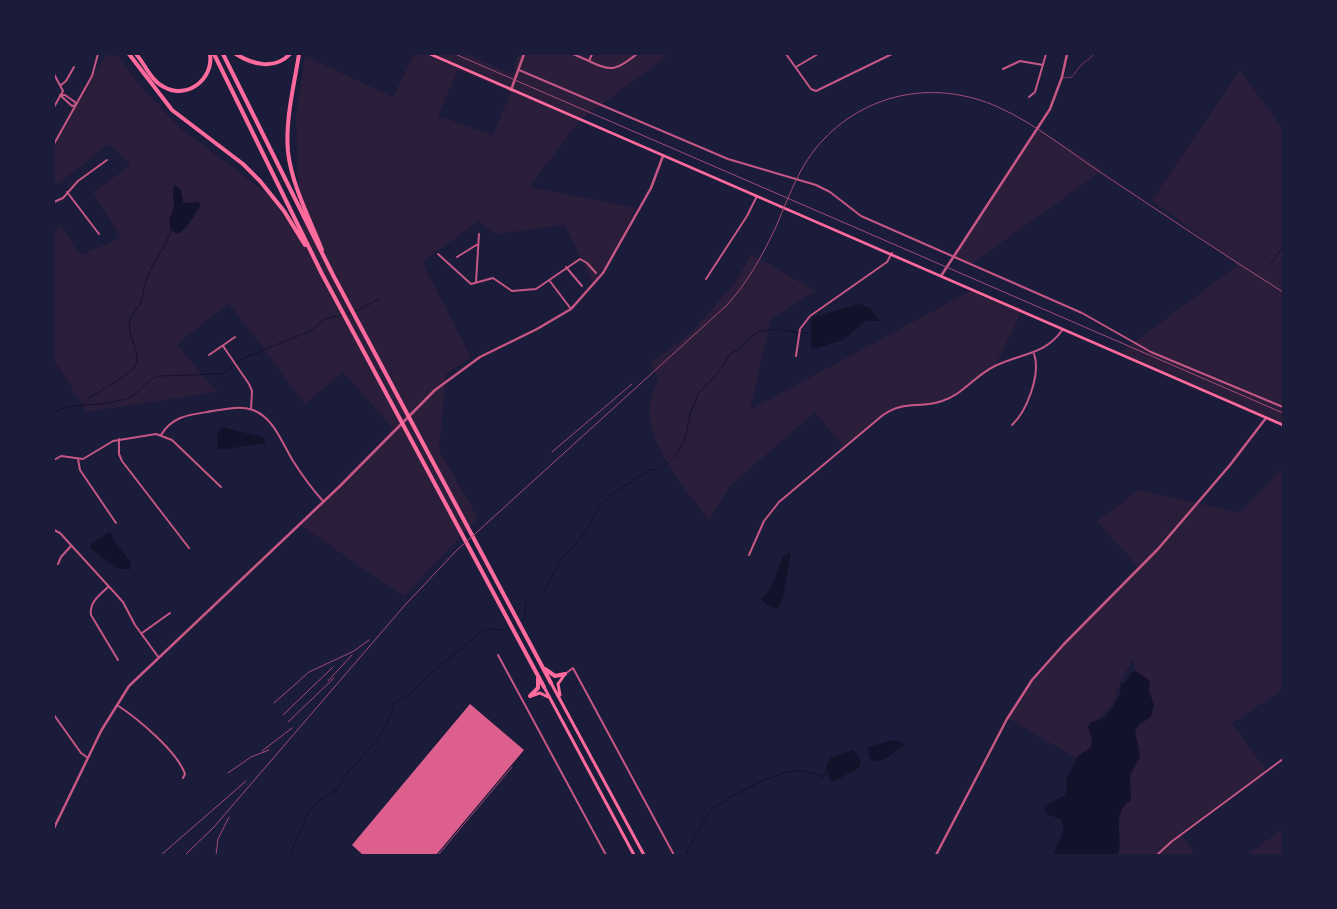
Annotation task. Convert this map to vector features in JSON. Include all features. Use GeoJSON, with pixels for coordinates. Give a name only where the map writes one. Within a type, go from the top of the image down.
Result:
{"type":"FeatureCollection","features":[{"type":"Feature","properties":{"kind":"highway"},"geometry":{"type":"LineString","coordinates":[[130,54],[172,110],[233,156],[260,181],[292,223],[322,274]]}},
{"type":"Feature","properties":{"kind":"highway"},"geometry":{"type":"LineString","coordinates":[[136,54],[157,82],[164,88],[177,92],[191,88],[205,78],[210,67],[210,54]]}},
{"type":"Feature","properties":{"kind":"highway"},"geometry":{"type":"LineString","coordinates":[[214,54],[322,274],[634,855]]}},
{"type":"Feature","properties":{"kind":"highway"},"geometry":{"type":"LineString","coordinates":[[223,54],[332,275],[644,855]]}},
{"type":"Feature","properties":{"kind":"highway"},"geometry":{"type":"LineString","coordinates":[[236,54],[250,61],[271,64],[283,60],[290,54]]}},
{"type":"Feature","properties":{"kind":"highway"},"geometry":{"type":"LineString","coordinates":[[299,54],[288,126],[288,155],[294,176],[332,275]]}},
{"type":"Feature","properties":{"kind":"highway"},"geometry":{"type":"LineString","coordinates":[[539,661],[552,674],[558,676],[565,674]]}},
{"type":"Feature","properties":{"kind":"highway"},"geometry":{"type":"LineString","coordinates":[[564,708],[557,687],[565,674]]}},
{"type":"Feature","properties":{"kind":"highway"},"geometry":{"type":"LineString","coordinates":[[530,696],[538,687],[537,676]]}},
{"type":"Feature","properties":{"kind":"highway"},"geometry":{"type":"LineString","coordinates":[[530,696],[542,693],[550,699]]}},
{"type":"Feature","properties":{"kind":"main road"},"geometry":{"type":"LineString","coordinates":[[430,54],[826,227],[892,253],[1283,425]]}},
{"type":"Feature","properties":{"kind":"street"},"geometry":{"type":"LineString","coordinates":[[54,144],[94,72],[98,54]]}},
{"type":"Feature","properties":{"kind":"street"},"geometry":{"type":"LineString","coordinates":[[511,90],[524,54]]}},
{"type":"Feature","properties":{"kind":"street"},"geometry":{"type":"LineString","coordinates":[[573,54],[604,68],[612,69],[637,54]]}},
{"type":"Feature","properties":{"kind":"street"},"geometry":{"type":"LineString","coordinates":[[589,61],[592,54]]}},
{"type":"Feature","properties":{"kind":"street"},"geometry":{"type":"LineString","coordinates":[[786,54],[811,89],[816,91],[892,54]]}},
{"type":"Feature","properties":{"kind":"street"},"geometry":{"type":"LineString","coordinates":[[796,67],[818,54]]}},
{"type":"Feature","properties":{"kind":"street"},"geometry":{"type":"LineString","coordinates":[[1030,97],[1035,92],[1046,54]]}},
{"type":"Feature","properties":{"kind":"street"},"geometry":{"type":"LineString","coordinates":[[941,276],[1040,126],[1054,99],[1062,77],[1067,54]]}},
{"type":"Feature","properties":{"kind":"street"},"geometry":{"type":"LineString","coordinates":[[1003,69],[1020,61],[1043,65]]}},
{"type":"Feature","properties":{"kind":"street"},"geometry":{"type":"LineString","coordinates":[[60,85],[66,81],[74,67]]}},
{"type":"Feature","properties":{"kind":"street"},"geometry":{"type":"LineString","coordinates":[[519,70],[728,159],[804,182],[830,192],[861,216],[1082,313],[1151,352],[1283,407]]}},
{"type":"Feature","properties":{"kind":"street"},"geometry":{"type":"LineString","coordinates":[[54,76],[63,90],[54,107]]}},
{"type":"Feature","properties":{"kind":"street"},"geometry":{"type":"LineString","coordinates":[[60,95],[65,95],[75,102],[76,105]]}},
{"type":"Feature","properties":{"kind":"street"},"geometry":{"type":"LineString","coordinates":[[60,95],[72,106],[76,105]]}},
{"type":"Feature","properties":{"kind":"street"},"geometry":{"type":"LineString","coordinates":[[54,828],[88,758],[117,704],[130,686],[436,390],[469,364],[571,309],[603,273],[651,188],[663,156]]}},
{"type":"Feature","properties":{"kind":"street"},"geometry":{"type":"LineString","coordinates":[[54,202],[63,198],[78,181],[107,160]]}},
{"type":"Feature","properties":{"kind":"street"},"geometry":{"type":"LineString","coordinates":[[67,192],[99,234]]}},
{"type":"Feature","properties":{"kind":"street"},"geometry":{"type":"LineString","coordinates":[[706,280],[747,216],[757,196]]}},
{"type":"Feature","properties":{"kind":"street"},"geometry":{"type":"LineString","coordinates":[[476,282],[479,234]]}},
{"type":"Feature","properties":{"kind":"street"},"geometry":{"type":"LineString","coordinates":[[457,257],[478,244]]}},
{"type":"Feature","properties":{"kind":"street"},"geometry":{"type":"LineString","coordinates":[[796,356],[800,329],[810,316],[887,262],[892,253]]}},
{"type":"Feature","properties":{"kind":"street"},"geometry":{"type":"LineString","coordinates":[[438,254],[470,284],[493,278],[512,291],[536,289],[580,259],[587,263],[596,273]]}},
{"type":"Feature","properties":{"kind":"street"},"geometry":{"type":"LineString","coordinates":[[566,267],[582,286]]}},
{"type":"Feature","properties":{"kind":"street"},"geometry":{"type":"LineString","coordinates":[[549,280],[571,309]]}},
{"type":"Feature","properties":{"kind":"street"},"geometry":{"type":"LineString","coordinates":[[749,555],[764,521],[779,502],[889,411],[900,405],[930,404],[944,401],[992,367],[1034,354],[1052,343],[1063,329]]}},
{"type":"Feature","properties":{"kind":"street"},"geometry":{"type":"LineString","coordinates":[[209,355],[235,337]]}},
{"type":"Feature","properties":{"kind":"street"},"geometry":{"type":"LineString","coordinates":[[223,346],[249,384],[252,391],[251,410]]}},
{"type":"Feature","properties":{"kind":"street"},"geometry":{"type":"LineString","coordinates":[[1012,425],[1019,419],[1031,390],[1036,360],[1034,354]]}},
{"type":"Feature","properties":{"kind":"street"},"geometry":{"type":"LineString","coordinates":[[161,435],[170,423],[184,416],[233,408],[251,410],[270,422],[295,464],[323,501]]}},
{"type":"Feature","properties":{"kind":"street"},"geometry":{"type":"LineString","coordinates":[[936,855],[1007,719],[1032,680],[1064,644],[1158,549],[1230,465],[1266,418]]}},
{"type":"Feature","properties":{"kind":"street"},"geometry":{"type":"LineString","coordinates":[[54,460],[61,456],[83,459],[107,443],[119,439],[161,435],[172,440],[221,487]]}},
{"type":"Feature","properties":{"kind":"street"},"geometry":{"type":"LineString","coordinates":[[119,439],[119,454],[122,461],[189,548]]}},
{"type":"Feature","properties":{"kind":"street"},"geometry":{"type":"LineString","coordinates":[[78,458],[80,470],[116,523]]}},
{"type":"Feature","properties":{"kind":"street"},"geometry":{"type":"LineString","coordinates":[[54,530],[72,546],[123,602],[141,634],[159,658]]}},
{"type":"Feature","properties":{"kind":"street"},"geometry":{"type":"LineString","coordinates":[[58,564],[61,557],[72,546]]}},
{"type":"Feature","properties":{"kind":"street"},"geometry":{"type":"LineString","coordinates":[[109,586],[93,602],[90,608],[91,615],[118,660]]}},
{"type":"Feature","properties":{"kind":"street"},"geometry":{"type":"LineString","coordinates":[[141,634],[170,613]]}},
{"type":"Feature","properties":{"kind":"street"},"geometry":{"type":"LineString","coordinates":[[498,655],[606,855]]}},
{"type":"Feature","properties":{"kind":"street"},"geometry":{"type":"LineString","coordinates":[[565,674],[573,668],[674,855]]}},
{"type":"Feature","properties":{"kind":"street"},"geometry":{"type":"LineString","coordinates":[[522,700],[530,696]]}},
{"type":"Feature","properties":{"kind":"street"},"geometry":{"type":"LineString","coordinates":[[117,704],[151,731],[180,765],[184,774],[183,778]]}},
{"type":"Feature","properties":{"kind":"street"},"geometry":{"type":"LineString","coordinates":[[54,715],[81,754],[88,758]]}},
{"type":"Feature","properties":{"kind":"street"},"geometry":{"type":"LineString","coordinates":[[1157,855],[1171,842],[1283,759]]}},
{"type":"Feature","properties":{"kind":"lane"},"geometry":{"type":"LineString","coordinates":[[1062,77],[1072,77],[1080,65],[1095,54]]}},
{"type":"Feature","properties":{"kind":"shaded area"},"geometry":{"type":"Polygon","coordinates":[[[107,54],[116,54],[142,88],[181,129],[276,200],[303,232],[298,180],[296,116],[305,56],[393,97],[414,54],[467,54],[513,75],[518,54],[670,54],[580,120],[529,187],[636,208],[617,248],[593,283],[565,225],[495,234],[479,221],[422,262],[471,357],[446,374],[439,450],[478,518],[404,596],[300,525],[393,428],[343,372],[305,404],[229,303],[177,344],[217,392],[87,412],[54,360],[54,233],[61,226],[80,255],[121,238],[93,192],[131,165],[109,144],[58,184],[54,180],[54,147],[89,81],[107,54]],[[458,70],[438,116],[493,135],[511,92],[458,70]]]}},
{"type":"Feature","properties":{"kind":"shaded area"},"geometry":{"type":"Polygon","coordinates":[[[1240,70],[1283,130],[1283,427],[1120,353],[1238,265],[1152,200],[1240,70]]]}},
{"type":"Feature","properties":{"kind":"shaded area"},"geometry":{"type":"Polygon","coordinates":[[[1037,128],[1103,170],[971,264],[953,255],[1037,128]]]}},
{"type":"Feature","properties":{"kind":"shaded area"},"geometry":{"type":"Polygon","coordinates":[[[175,185],[181,190],[183,202],[198,202],[201,204],[187,225],[177,234],[171,230],[170,222],[174,206],[173,193],[175,185]]]}},
{"type":"Feature","properties":{"kind":"shaded area"},"geometry":{"type":"Polygon","coordinates":[[[751,254],[815,291],[771,319],[750,410],[972,290],[1023,308],[997,362],[955,395],[941,401],[891,409],[844,447],[815,412],[730,486],[709,520],[669,466],[654,436],[650,420],[650,405],[658,379],[651,363],[692,332],[736,281],[751,254]]]}},
{"type":"Feature","properties":{"kind":"shaded area"},"geometry":{"type":"Polygon","coordinates":[[[860,304],[870,308],[880,321],[866,321],[843,340],[814,349],[811,348],[811,322],[813,317],[860,304]]]}},
{"type":"Feature","properties":{"kind":"shaded area"},"geometry":{"type":"Polygon","coordinates":[[[221,427],[262,437],[266,443],[218,450],[217,436],[221,427]]]}},
{"type":"Feature","properties":{"kind":"shaded area"},"geometry":{"type":"Polygon","coordinates":[[[1283,468],[1283,689],[1232,723],[1266,770],[1180,833],[1195,855],[1118,855],[1121,840],[1118,829],[1131,731],[1152,715],[1139,687],[1133,659],[1122,678],[1112,706],[1093,724],[1093,749],[1076,758],[1006,717],[1048,661],[1138,567],[1097,521],[1139,490],[1240,513],[1283,468]]]}},
{"type":"Feature","properties":{"kind":"shaded area"},"geometry":{"type":"Polygon","coordinates":[[[110,531],[116,544],[130,561],[131,569],[118,569],[90,548],[92,543],[110,531]]]}},
{"type":"Feature","properties":{"kind":"shaded area"},"geometry":{"type":"Polygon","coordinates":[[[791,552],[783,597],[778,608],[770,607],[761,599],[770,590],[783,557],[791,552]]]}},
{"type":"Feature","properties":{"kind":"shaded area"},"geometry":{"type":"Polygon","coordinates":[[[1136,671],[1150,681],[1149,690],[1154,706],[1150,718],[1139,724],[1135,731],[1140,756],[1130,775],[1131,800],[1125,805],[1119,818],[1118,855],[1054,855],[1062,834],[1063,825],[1061,819],[1049,815],[1044,809],[1050,803],[1065,795],[1067,788],[1066,779],[1078,756],[1091,747],[1092,739],[1088,727],[1090,723],[1105,717],[1120,696],[1121,684],[1125,683],[1132,672],[1136,671]]]}},
{"type":"Feature","properties":{"kind":"shaded area"},"geometry":{"type":"Polygon","coordinates":[[[895,740],[906,745],[886,758],[876,761],[871,760],[867,747],[895,740]]]}},
{"type":"Feature","properties":{"kind":"shaded area"},"geometry":{"type":"Polygon","coordinates":[[[853,750],[861,761],[859,768],[834,781],[830,780],[826,767],[830,758],[853,750]]]}},
{"type":"Feature","properties":{"kind":"shaded area"},"geometry":{"type":"Polygon","coordinates":[[[1283,829],[1283,855],[1246,855],[1283,829]]]}},
{"type":"Feature","properties":{"kind":"building"},"geometry":{"type":"Polygon","coordinates":[[[470,704],[524,750],[436,855],[363,855],[352,845],[470,704]]]}},
{"type":"Feature","properties":{"kind":"waterway"},"geometry":{"type":"LineString","coordinates":[[83,403],[134,368],[137,357],[130,333],[130,320],[140,304],[146,281],[171,230]]}},
{"type":"Feature","properties":{"kind":"waterway"},"geometry":{"type":"LineString","coordinates":[[1271,264],[1283,246]]}},
{"type":"Feature","properties":{"kind":"waterway"},"geometry":{"type":"LineString","coordinates":[[355,312],[379,299]]}},
{"type":"Feature","properties":{"kind":"waterway"},"geometry":{"type":"LineString","coordinates":[[54,413],[70,406],[99,404],[126,399],[158,376],[222,374],[242,359],[312,330],[324,319],[351,313]]}},
{"type":"Feature","properties":{"kind":"waterway"},"geometry":{"type":"LineString","coordinates":[[674,459],[685,439],[690,415],[698,394],[717,374],[731,353],[739,350],[750,337],[761,331],[778,329],[798,333]]}},
{"type":"Feature","properties":{"kind":"waterway"},"geometry":{"type":"LineString","coordinates":[[801,333],[810,333]]}},
{"type":"Feature","properties":{"kind":"waterway"},"geometry":{"type":"LineString","coordinates":[[665,465],[671,460]]}},
{"type":"Feature","properties":{"kind":"waterway"},"geometry":{"type":"LineString","coordinates":[[543,594],[561,560],[583,535],[601,505],[614,493],[649,470],[658,470]]}},
{"type":"Feature","properties":{"kind":"waterway"},"geometry":{"type":"LineString","coordinates":[[524,620],[526,603]]}},
{"type":"Feature","properties":{"kind":"waterway"},"geometry":{"type":"LineString","coordinates":[[290,855],[308,813],[316,803],[337,789],[349,771],[378,739],[386,726],[395,702],[413,692],[424,679],[480,633],[489,629],[505,630]]}},
{"type":"Feature","properties":{"kind":"waterway"},"geometry":{"type":"LineString","coordinates":[[686,855],[697,832],[710,812],[736,794],[762,781],[793,771],[804,771],[823,777],[827,772]]}},
{"type":"Feature","properties":{"kind":"railway"},"geometry":{"type":"LineString","coordinates":[[455,54],[1283,413]]}},
{"type":"Feature","properties":{"kind":"railway"},"geometry":{"type":"LineString","coordinates":[[185,855],[214,827],[405,605],[455,552],[727,305],[741,288],[759,260],[801,171],[815,149],[842,123],[862,110],[883,101],[906,95],[929,93],[952,94],[998,107],[1040,130],[1106,176],[1283,292]]}},
{"type":"Feature","properties":{"kind":"railway"},"geometry":{"type":"LineString","coordinates":[[552,452],[632,384]]}},
{"type":"Feature","properties":{"kind":"railway"},"geometry":{"type":"LineString","coordinates":[[274,703],[309,672],[354,651],[369,640]]}},
{"type":"Feature","properties":{"kind":"railway"},"geometry":{"type":"LineString","coordinates":[[328,681],[352,655]]}},
{"type":"Feature","properties":{"kind":"railway"},"geometry":{"type":"LineString","coordinates":[[283,715],[333,667]]}},
{"type":"Feature","properties":{"kind":"railway"},"geometry":{"type":"LineString","coordinates":[[288,722],[334,678]]}},
{"type":"Feature","properties":{"kind":"railway"},"geometry":{"type":"LineString","coordinates":[[262,751],[292,728]]}},
{"type":"Feature","properties":{"kind":"railway"},"geometry":{"type":"LineString","coordinates":[[228,773],[251,757],[269,750]]}},
{"type":"Feature","properties":{"kind":"railway"},"geometry":{"type":"LineString","coordinates":[[438,855],[512,767]]}},
{"type":"Feature","properties":{"kind":"railway"},"geometry":{"type":"LineString","coordinates":[[161,855],[246,781]]}},
{"type":"Feature","properties":{"kind":"railway"},"geometry":{"type":"LineString","coordinates":[[216,855],[218,839],[229,817]]}}]}
